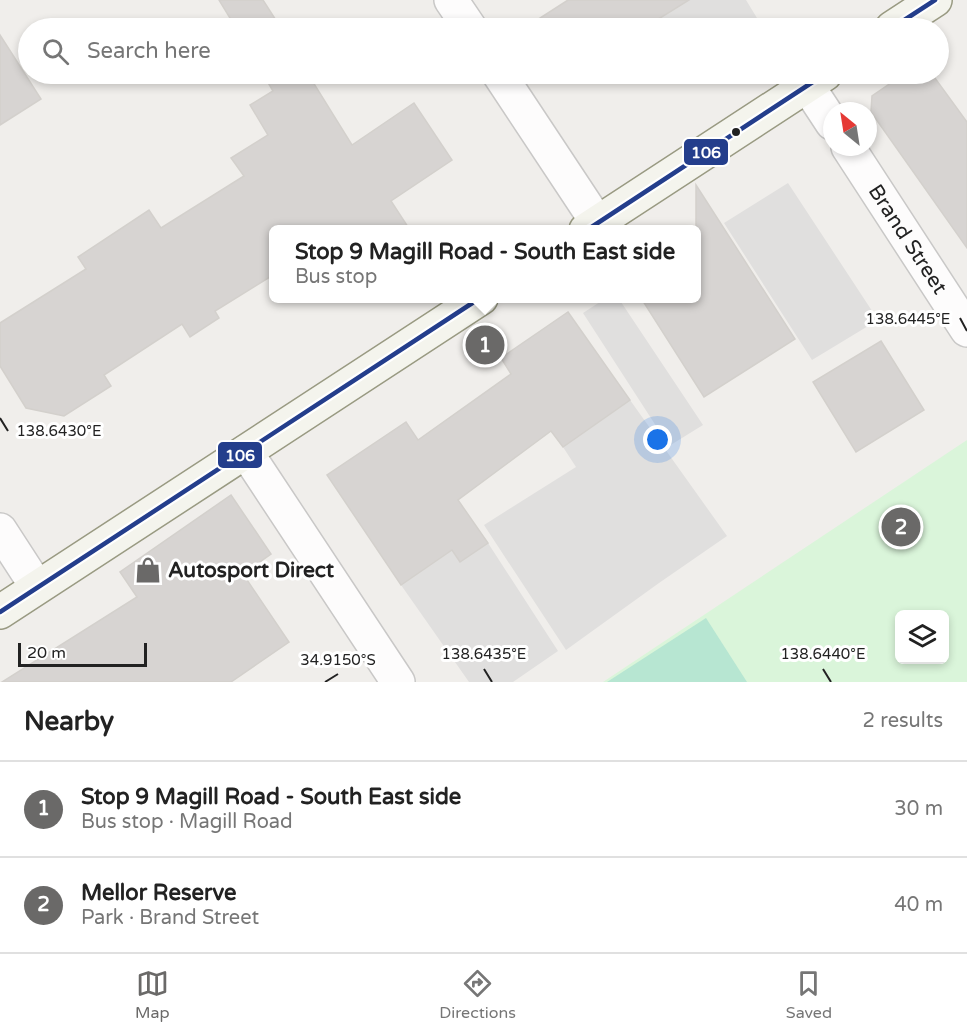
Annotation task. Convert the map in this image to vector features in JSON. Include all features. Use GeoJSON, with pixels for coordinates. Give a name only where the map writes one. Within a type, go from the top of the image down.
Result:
{"type":"FeatureCollection","features":[{"type":"Feature","properties":{"kind":"main road"},"geometry":{"type":"LineString","coordinates":[[907,18],[935,0]]}},
{"type":"Feature","properties":{"kind":"main road"},"geometry":{"type":"LineString","coordinates":[[594,225],[808,84]]}},
{"type":"Feature","properties":{"kind":"main road"},"geometry":{"type":"LineString","coordinates":[[0,612],[473,303]]}},
{"type":"Feature","properties":{"kind":"street"},"geometry":{"type":"LineString","coordinates":[[451,0],[463,18]]}},
{"type":"Feature","properties":{"kind":"street"},"geometry":{"type":"LineString","coordinates":[[505,84],[591,225]]}},
{"type":"Feature","properties":{"kind":"street"},"geometry":{"type":"LineString","coordinates":[[818,84],[824,102]]}},
{"type":"Feature","properties":{"kind":"street","name":"Brand Street"},"geometry":{"type":"LineString","coordinates":[[854,156],[967,330]]}},
{"type":"Feature","properties":{"kind":"street"},"geometry":{"type":"LineString","coordinates":[[246,452],[398,682]]}},
{"type":"Feature","properties":{"kind":"street"},"geometry":{"type":"LineString","coordinates":[[0,530],[37,588]]}},
{"type":"Feature","properties":{"kind":"green space"},"geometry":{"type":"Polygon","coordinates":[[[967,440],[967,682],[603,682],[967,440]]]}},
{"type":"Feature","properties":{"kind":"green space"},"geometry":{"type":"Polygon","coordinates":[[[706,618],[747,682],[607,682],[706,618]]]}},
{"type":"Feature","properties":{"kind":"shaded area"},"geometry":{"type":"Polygon","coordinates":[[[653,0],[746,0],[757,18],[660,18],[663,16],[653,0]]]}},
{"type":"Feature","properties":{"kind":"shaded area"},"geometry":{"type":"Polygon","coordinates":[[[788,183],[878,320],[812,360],[724,223],[788,183]]]}},
{"type":"Feature","properties":{"kind":"shaded area"},"geometry":{"type":"Polygon","coordinates":[[[598,303],[622,303],[703,425],[669,446],[583,313],[598,303]]]}},
{"type":"Feature","properties":{"kind":"shaded area"},"geometry":{"type":"Polygon","coordinates":[[[630,400],[727,536],[566,650],[484,525],[576,467],[563,447],[630,400]]]}},
{"type":"Feature","properties":{"kind":"shaded area"},"geometry":{"type":"Polygon","coordinates":[[[488,543],[558,651],[513,682],[469,682],[401,585],[452,550],[460,562],[488,543]]]}},
{"type":"Feature","properties":{"kind":"building"},"geometry":{"type":"Polygon","coordinates":[[[219,0],[263,0],[275,18],[230,18],[219,0]]]}},
{"type":"Feature","properties":{"kind":"building"},"geometry":{"type":"Polygon","coordinates":[[[568,0],[689,0],[660,18],[540,18],[568,0]]]}},
{"type":"Feature","properties":{"kind":"building"},"geometry":{"type":"Polygon","coordinates":[[[0,35],[18,63],[18,84],[31,84],[41,99],[0,125],[0,35]]]}},
{"type":"Feature","properties":{"kind":"building"},"geometry":{"type":"Polygon","coordinates":[[[269,84],[314,84],[352,145],[414,103],[452,160],[391,201],[407,225],[269,225],[269,277],[215,311],[219,318],[190,337],[182,324],[104,375],[111,386],[64,416],[26,408],[0,366],[0,323],[86,269],[78,257],[149,210],[161,228],[244,176],[231,158],[268,135],[250,105],[273,91],[269,84]]]}},
{"type":"Feature","properties":{"kind":"building"},"geometry":{"type":"Polygon","coordinates":[[[889,84],[939,84],[967,122],[967,248],[877,120],[877,102],[872,102],[872,96],[889,84]]]}},
{"type":"Feature","properties":{"kind":"building"},"geometry":{"type":"Polygon","coordinates":[[[696,185],[795,339],[704,397],[644,303],[701,303],[701,225],[696,225],[696,185]]]}},
{"type":"Feature","properties":{"kind":"building"},"geometry":{"type":"Polygon","coordinates":[[[568,312],[630,400],[563,447],[551,431],[458,500],[488,543],[460,562],[452,550],[401,585],[327,475],[406,422],[418,440],[511,374],[501,358],[568,312]]]}},
{"type":"Feature","properties":{"kind":"building"},"geometry":{"type":"Polygon","coordinates":[[[881,341],[924,410],[856,452],[813,382],[881,341]]]}},
{"type":"Feature","properties":{"kind":"building"},"geometry":{"type":"Polygon","coordinates":[[[231,495],[271,554],[243,574],[289,642],[231,682],[2,682],[137,597],[120,572],[231,495]]]}},
{"type":"Feature","properties":{"kind":"transit line","name":"106"},"geometry":{"type":"LineString","coordinates":[[907,18],[935,0]]}},
{"type":"Feature","properties":{"kind":"transit line","name":"106"},"geometry":{"type":"LineString","coordinates":[[595,225],[810,84]]}},
{"type":"Feature","properties":{"kind":"transit line","name":"106"},"geometry":{"type":"LineString","coordinates":[[0,612],[472,303]]}},
{"type":"Feature","properties":{"kind":"place","name":"Stop 9 Magill Road - South East side"},"geometry":{"type":"Point","coordinates":[485,345]}},
{"type":"Feature","properties":{"kind":"place","name":"Mellor Reserve"},"geometry":{"type":"Point","coordinates":[901,527]}},
{"type":"Feature","properties":{"kind":"place","name":"Autosport Direct"},"geometry":{"type":"Point","coordinates":[148,570]}}]}
